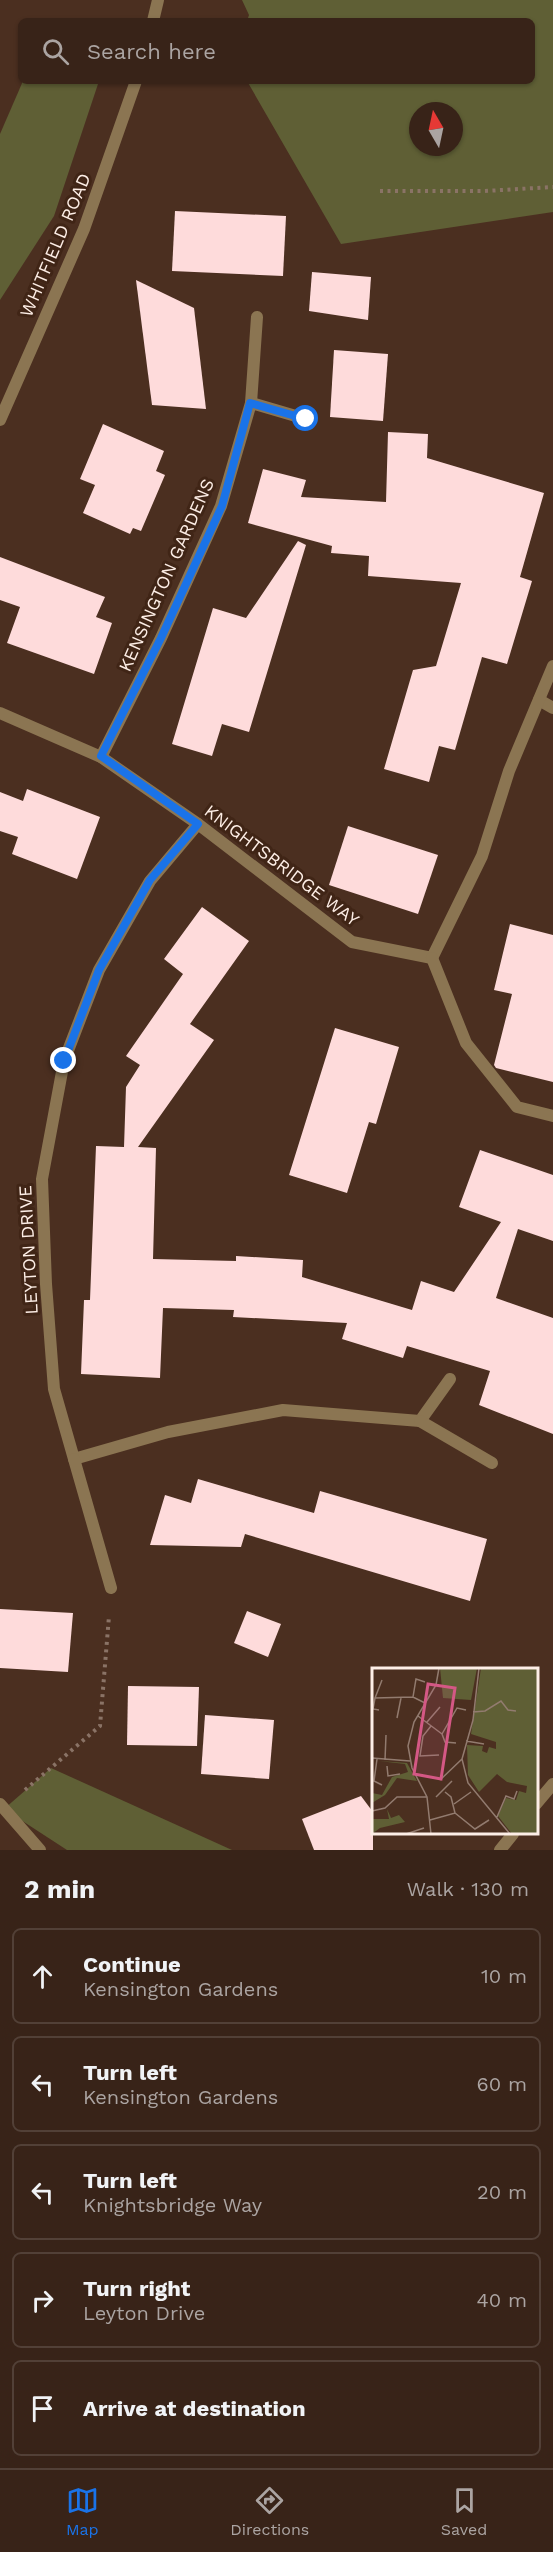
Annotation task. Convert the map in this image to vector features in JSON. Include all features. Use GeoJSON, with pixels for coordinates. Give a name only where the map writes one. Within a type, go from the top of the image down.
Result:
{"type":"FeatureCollection","features":[{"type":"Feature","properties":{"kind":"street"},"geometry":{"type":"LineString","coordinates":[[154,18],[158,0]]}},
{"type":"Feature","properties":{"kind":"street","name":"WHITFIELD ROAD"},"geometry":{"type":"LineString","coordinates":[[0,420],[5,393],[84,229],[135,84]]}},
{"type":"Feature","properties":{"kind":"street","name":"KENSINGTON GARDENS"},"geometry":{"type":"LineString","coordinates":[[101,756],[161,638],[222,506],[250,403],[257,316]]}},
{"type":"Feature","properties":{"kind":"street"},"geometry":{"type":"LineString","coordinates":[[250,403],[306,419]]}},
{"type":"Feature","properties":{"kind":"street"},"geometry":{"type":"LineString","coordinates":[[553,666],[509,771],[482,856],[432,958],[466,1043],[518,1107],[553,1116]]}},
{"type":"Feature","properties":{"kind":"street"},"geometry":{"type":"LineString","coordinates":[[539,700],[553,708]]}},
{"type":"Feature","properties":{"kind":"street","name":"KNIGHTSBRIDGE WAY"},"geometry":{"type":"LineString","coordinates":[[0,713],[101,756],[198,824],[352,942],[432,958]]}},
{"type":"Feature","properties":{"kind":"street","name":"LEYTON DRIVE"},"geometry":{"type":"LineString","coordinates":[[111,1588],[54,1389],[46,1284],[42,1179],[64,1061],[99,970],[150,880],[198,824]]}},
{"type":"Feature","properties":{"kind":"street"},"geometry":{"type":"LineString","coordinates":[[420,1421],[450,1379]]}},
{"type":"Feature","properties":{"kind":"street"},"geometry":{"type":"LineString","coordinates":[[74,1459],[168,1432],[283,1410],[420,1421],[492,1463]]}},
{"type":"Feature","properties":{"kind":"street"},"geometry":{"type":"LineString","coordinates":[[538,1803],[553,1784]]}},
{"type":"Feature","properties":{"kind":"street"},"geometry":{"type":"LineString","coordinates":[[2,1807],[40,1850]]}},
{"type":"Feature","properties":{"kind":"street"},"geometry":{"type":"LineString","coordinates":[[500,1850],[511,1835]]}},
{"type":"Feature","properties":{"kind":"path"},"geometry":{"type":"LineString","coordinates":[[380,191],[485,191],[553,187]]}},
{"type":"Feature","properties":{"kind":"path"},"geometry":{"type":"LineString","coordinates":[[2,1807],[100,1726],[111,1588]]}},
{"type":"Feature","properties":{"kind":"shaded area"},"geometry":{"type":"Polygon","coordinates":[[[242,0],[553,0],[553,212],[341,244],[249,84],[535,84],[535,18],[248,18],[249,15],[242,0]]]}},
{"type":"Feature","properties":{"kind":"shaded area"},"geometry":{"type":"Polygon","coordinates":[[[22,84],[98,84],[54,216],[0,300],[0,134],[22,84]]]}},
{"type":"Feature","properties":{"kind":"shaded area"},"geometry":{"type":"Polygon","coordinates":[[[51,1768],[232,1850],[67,1850],[4,1809],[51,1768]]]}},
{"type":"Feature","properties":{"kind":"building"},"geometry":{"type":"Polygon","coordinates":[[[175,211],[286,216],[283,276],[172,271],[175,211]]]}},
{"type":"Feature","properties":{"kind":"building"},"geometry":{"type":"Polygon","coordinates":[[[312,272],[371,277],[368,320],[309,311],[312,272]]]}},
{"type":"Feature","properties":{"kind":"building"},"geometry":{"type":"Polygon","coordinates":[[[136,280],[194,308],[206,409],[152,405],[136,280]]]}},
{"type":"Feature","properties":{"kind":"building"},"geometry":{"type":"Polygon","coordinates":[[[334,350],[388,354],[383,421],[330,417],[334,350]]]}},
{"type":"Feature","properties":{"kind":"building"},"geometry":{"type":"Polygon","coordinates":[[[103,424],[164,451],[156,471],[165,475],[141,531],[133,528],[130,534],[83,513],[95,485],[80,479],[103,424]]]}},
{"type":"Feature","properties":{"kind":"building"},"geometry":{"type":"Polygon","coordinates":[[[388,432],[428,434],[427,458],[544,493],[520,577],[532,581],[507,664],[482,657],[455,750],[439,746],[429,782],[384,769],[413,670],[436,666],[461,583],[368,576],[369,556],[331,553],[332,546],[248,523],[263,469],[306,480],[301,497],[386,502],[388,432]]]}},
{"type":"Feature","properties":{"kind":"building"},"geometry":{"type":"Polygon","coordinates":[[[298,541],[306,545],[249,732],[222,724],[212,756],[172,744],[213,608],[246,618],[298,541]]]}},
{"type":"Feature","properties":{"kind":"building"},"geometry":{"type":"Polygon","coordinates":[[[0,557],[105,597],[96,617],[112,623],[94,674],[7,643],[20,607],[0,600],[0,557]]]}},
{"type":"Feature","properties":{"kind":"building"},"geometry":{"type":"Polygon","coordinates":[[[27,789],[100,817],[77,879],[12,854],[18,837],[0,831],[0,792],[23,801],[27,789]]]}},
{"type":"Feature","properties":{"kind":"building"},"geometry":{"type":"Polygon","coordinates":[[[348,826],[438,855],[418,914],[329,885],[348,826]]]}},
{"type":"Feature","properties":{"kind":"building"},"geometry":{"type":"Polygon","coordinates":[[[202,907],[249,941],[190,1024],[214,1040],[138,1147],[156,1148],[153,1259],[236,1261],[236,1256],[303,1260],[302,1277],[412,1310],[421,1281],[454,1292],[501,1222],[459,1207],[480,1150],[553,1175],[553,1241],[518,1229],[496,1298],[553,1318],[553,1434],[479,1405],[490,1371],[407,1346],[403,1358],[342,1339],[347,1323],[233,1317],[234,1310],[163,1308],[160,1378],[81,1374],[84,1300],[90,1300],[96,1146],[124,1147],[126,1087],[140,1065],[126,1056],[183,974],[164,959],[202,907]]]}},
{"type":"Feature","properties":{"kind":"building"},"geometry":{"type":"Polygon","coordinates":[[[510,924],[553,935],[553,1082],[496,1068],[494,1065],[512,994],[494,990],[510,924]]]}},
{"type":"Feature","properties":{"kind":"building"},"geometry":{"type":"Polygon","coordinates":[[[335,1028],[399,1047],[376,1124],[369,1122],[347,1193],[289,1175],[335,1028]]]}},
{"type":"Feature","properties":{"kind":"building"},"geometry":{"type":"Polygon","coordinates":[[[198,1479],[314,1513],[320,1491],[487,1539],[470,1601],[245,1534],[241,1547],[150,1545],[165,1495],[191,1503],[198,1479]]]}},
{"type":"Feature","properties":{"kind":"building"},"geometry":{"type":"Polygon","coordinates":[[[0,1609],[73,1613],[68,1672],[0,1668],[0,1609]]]}},
{"type":"Feature","properties":{"kind":"building"},"geometry":{"type":"Polygon","coordinates":[[[247,1611],[281,1624],[268,1657],[234,1643],[247,1611]]]}},
{"type":"Feature","properties":{"kind":"building"},"geometry":{"type":"Polygon","coordinates":[[[128,1686],[199,1687],[197,1746],[127,1745],[128,1686]]]}},
{"type":"Feature","properties":{"kind":"building"},"geometry":{"type":"Polygon","coordinates":[[[205,1715],[274,1720],[269,1779],[201,1774],[205,1715]]]}},
{"type":"Feature","properties":{"kind":"building"},"geometry":{"type":"Polygon","coordinates":[[[361,1796],[372,1811],[373,1850],[314,1850],[302,1819],[361,1796]]]}},
{"type":"Feature","properties":{"kind":"route"},"geometry":{"type":"LineString","coordinates":[[64,1061],[99,970],[150,880],[198,824],[101,756],[161,638],[222,506],[250,403],[306,419]]}}]}
